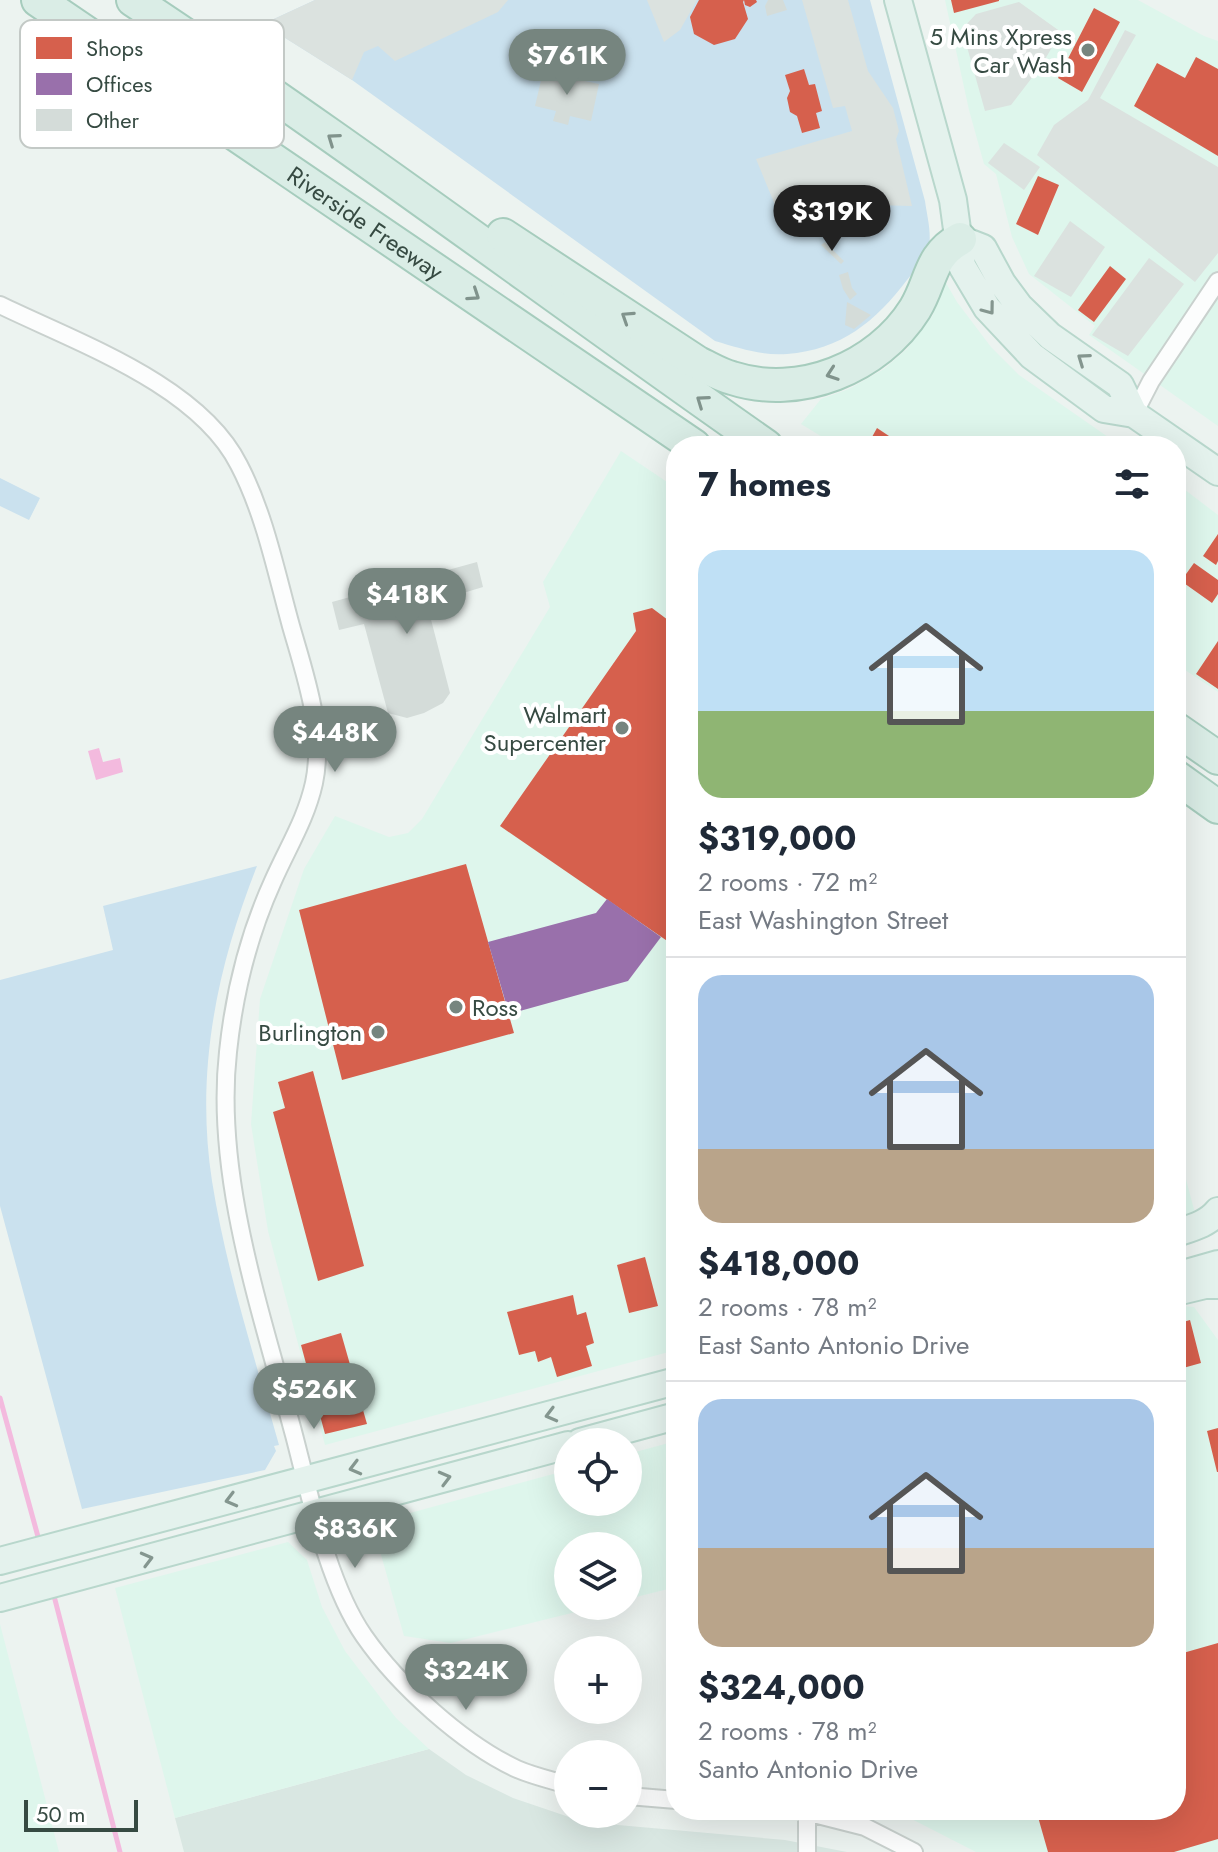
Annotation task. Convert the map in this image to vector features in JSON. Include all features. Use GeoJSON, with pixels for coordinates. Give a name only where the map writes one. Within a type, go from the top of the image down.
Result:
{"type":"FeatureCollection","features":[{"type":"Feature","properties":{"kind":"highway","name":"Riverside Freeway"},"geometry":{"type":"LineString","coordinates":[[38,0],[67,20]]}},
{"type":"Feature","properties":{"kind":"highway","name":"Riverside Freeway"},"geometry":{"type":"LineString","coordinates":[[133,0],[162,20]]}},
{"type":"Feature","properties":{"kind":"highway","name":"Riverside Freeway"},"geometry":{"type":"LineString","coordinates":[[284,105],[752,436]]}},
{"type":"Feature","properties":{"kind":"highway","name":"Riverside Freeway"},"geometry":{"type":"LineString","coordinates":[[256,148],[679,436]]}},
{"type":"Feature","properties":{"kind":"highway"},"geometry":{"type":"LineString","coordinates":[[397,183],[442,195],[698,363],[732,379],[771,385],[837,374],[866,359],[891,339],[913,312],[926,288],[934,261],[946,246],[960,239]]}},
{"type":"Feature","properties":{"kind":"highway"},"geometry":{"type":"LineString","coordinates":[[1186,736],[1218,758]]}},
{"type":"Feature","properties":{"kind":"highway"},"geometry":{"type":"LineString","coordinates":[[1186,784],[1218,807]]}},
{"type":"Feature","properties":{"kind":"highway"},"geometry":{"type":"LineString","coordinates":[[1186,785],[1218,815]]}},
{"type":"Feature","properties":{"kind":"main road"},"geometry":{"type":"LineString","coordinates":[[898,0],[953,200],[960,239],[983,248],[1019,306],[1050,336],[1120,385],[1134,414],[1166,436]]}},
{"type":"Feature","properties":{"kind":"main road"},"geometry":{"type":"LineString","coordinates":[[1186,450],[1218,472]]}},
{"type":"Feature","properties":{"kind":"main road"},"geometry":{"type":"LineString","coordinates":[[1186,1230],[1213,1218],[1218,1211]]}},
{"type":"Feature","properties":{"kind":"main road"},"geometry":{"type":"LineString","coordinates":[[1186,1238],[1218,1231]]}},
{"type":"Feature","properties":{"kind":"main road"},"geometry":{"type":"LineString","coordinates":[[1186,1273],[1218,1264]]}},
{"type":"Feature","properties":{"kind":"main road"},"geometry":{"type":"LineString","coordinates":[[1186,1290],[1218,1285]]}},
{"type":"Feature","properties":{"kind":"main road"},"geometry":{"type":"LineString","coordinates":[[10,1559],[666,1384]]}},
{"type":"Feature","properties":{"kind":"main road"},"geometry":{"type":"LineString","coordinates":[[632,1428],[666,1419]]}},
{"type":"Feature","properties":{"kind":"main road"},"geometry":{"type":"LineString","coordinates":[[0,1598],[554,1449]]}},
{"type":"Feature","properties":{"kind":"street"},"geometry":{"type":"LineString","coordinates":[[1134,414],[1151,381],[1218,281]]}},
{"type":"Feature","properties":{"kind":"street"},"geometry":{"type":"LineString","coordinates":[[0,305],[182,398],[213,428],[237,461],[256,501],[308,685],[315,731],[315,776],[299,830],[272,882],[258,920],[237,993],[228,1054],[225,1121],[237,1215],[306,1480],[342,1594],[353,1619],[366,1639],[417,1696],[464,1736],[517,1769],[554,1781]]}},
{"type":"Feature","properties":{"kind":"street"},"geometry":{"type":"LineString","coordinates":[[642,1797],[666,1799]]}},
{"type":"Feature","properties":{"kind":"street"},"geometry":{"type":"LineString","coordinates":[[807,1820],[807,1852]]}},
{"type":"Feature","properties":{"kind":"street"},"geometry":{"type":"LineString","coordinates":[[840,1820],[865,1827],[914,1852]]}},
{"type":"Feature","properties":{"kind":"shaded area"},"geometry":{"type":"Polygon","coordinates":[[[315,0],[870,0],[925,201],[930,236],[926,255],[895,295],[870,320],[841,340],[824,347],[769,354],[715,341],[352,80],[284,37],[284,20],[272,20],[315,0]]]}},
{"type":"Feature","properties":{"kind":"shaded area"},"geometry":{"type":"Polygon","coordinates":[[[315,0],[508,0],[498,12],[395,61],[378,46],[364,52],[352,80],[284,37],[284,20],[272,20],[315,0]]]}},
{"type":"Feature","properties":{"kind":"shaded area"},"geometry":{"type":"Polygon","coordinates":[[[647,0],[697,0],[680,30],[664,42],[647,0]]]}},
{"type":"Feature","properties":{"kind":"shaded area"},"geometry":{"type":"Polygon","coordinates":[[[802,0],[848,0],[868,71],[893,108],[899,131],[896,139],[912,206],[874,205],[856,211],[850,204],[800,219],[775,205],[756,159],[852,131],[845,106],[833,108],[802,0]]]}},
{"type":"Feature","properties":{"kind":"shaded area"},"geometry":{"type":"Polygon","coordinates":[[[945,0],[1138,0],[1218,41],[1218,426],[1089,335],[1095,326],[1029,274],[1012,237],[996,174],[984,164],[945,0]]]}},
{"type":"Feature","properties":{"kind":"shaded area"},"geometry":{"type":"Polygon","coordinates":[[[1019,2],[1061,32],[1041,66],[1011,105],[985,111],[962,29],[976,14],[1019,2]]]}},
{"type":"Feature","properties":{"kind":"shaded area"},"geometry":{"type":"Polygon","coordinates":[[[1125,30],[1136,35],[1100,98],[1218,167],[1218,253],[1195,282],[1037,155],[1054,125],[1088,100],[1125,30]]]}},
{"type":"Feature","properties":{"kind":"shaded area"},"geometry":{"type":"Polygon","coordinates":[[[1004,143],[1040,167],[1024,190],[988,163],[1004,143]]]}},
{"type":"Feature","properties":{"kind":"shaded area"},"geometry":{"type":"Polygon","coordinates":[[[1070,221],[1105,247],[1071,297],[1034,276],[1070,221]]]}},
{"type":"Feature","properties":{"kind":"shaded area"},"geometry":{"type":"Polygon","coordinates":[[[1149,258],[1184,284],[1128,356],[1092,335],[1149,258]]]}},
{"type":"Feature","properties":{"kind":"shaded area"},"geometry":{"type":"Polygon","coordinates":[[[941,283],[946,283],[991,347],[1019,375],[1107,436],[821,436],[801,424],[821,399],[849,389],[884,369],[907,349],[933,315],[941,283]]]}},
{"type":"Feature","properties":{"kind":"shaded area"},"geometry":{"type":"Polygon","coordinates":[[[621,451],[666,481],[666,1353],[325,1445],[268,1231],[251,1124],[260,999],[304,869],[335,816],[389,837],[408,833],[422,819],[550,607],[543,582],[621,451]]]}},
{"type":"Feature","properties":{"kind":"shaded area"},"geometry":{"type":"Polygon","coordinates":[[[0,478],[40,498],[29,520],[0,506],[0,478]]]}},
{"type":"Feature","properties":{"kind":"shaded area"},"geometry":{"type":"Polygon","coordinates":[[[1186,491],[1218,515],[1218,692],[1186,671],[1186,491]]]}},
{"type":"Feature","properties":{"kind":"shaded area"},"geometry":{"type":"Polygon","coordinates":[[[99,748],[103,762],[120,758],[123,772],[96,780],[88,751],[99,748]]]}},
{"type":"Feature","properties":{"kind":"shaded area"},"geometry":{"type":"Polygon","coordinates":[[[257,866],[231,942],[213,1020],[206,1100],[207,1140],[225,1248],[279,1445],[274,1446],[276,1451],[265,1470],[82,1509],[0,1206],[0,980],[113,950],[103,906],[257,866]]]}},
{"type":"Feature","properties":{"kind":"shaded area"},"geometry":{"type":"Polygon","coordinates":[[[1186,1179],[1195,1213],[1186,1215],[1186,1179]]]}},
{"type":"Feature","properties":{"kind":"shaded area"},"geometry":{"type":"Polygon","coordinates":[[[1186,1306],[1194,1307],[1218,1340],[1218,1852],[976,1852],[914,1820],[1186,1820],[1186,1306]]]}},
{"type":"Feature","properties":{"kind":"shaded area"},"geometry":{"type":"Polygon","coordinates":[[[666,1444],[666,1590],[642,1596],[642,1532],[554,1532],[554,1617],[451,1643],[404,1636],[376,1537],[388,1519],[554,1474],[554,1516],[642,1516],[642,1450],[666,1444]]]}},
{"type":"Feature","properties":{"kind":"shaded area"},"geometry":{"type":"Polygon","coordinates":[[[288,1542],[307,1560],[322,1607],[345,1651],[396,1718],[429,1749],[175,1818],[115,1588],[288,1542]]]}},
{"type":"Feature","properties":{"kind":"shaded area"},"geometry":{"type":"Polygon","coordinates":[[[0,1624],[59,1852],[0,1852],[0,1624]]]}},
{"type":"Feature","properties":{"kind":"shaded area"},"geometry":{"type":"Polygon","coordinates":[[[429,1749],[466,1775],[513,1798],[554,1812],[554,1828],[642,1827],[785,1840],[847,1852],[184,1852],[175,1818],[429,1749]]]}},
{"type":"Feature","properties":{"kind":"building: Shops"},"geometry":{"type":"Polygon","coordinates":[[[699,0],[744,0],[748,19],[735,39],[714,45],[694,34],[690,17],[699,0]]]}},
{"type":"Feature","properties":{"kind":"building: Shops"},"geometry":{"type":"Polygon","coordinates":[[[744,0],[757,2],[750,7],[745,5],[744,0]]]}},
{"type":"Feature","properties":{"kind":"building: Shops"},"geometry":{"type":"Polygon","coordinates":[[[951,0],[999,0],[999,1],[954,13],[951,0]]]}},
{"type":"Feature","properties":{"kind":"building: Shops","name":"5 Mins Xpress Car Wash"},"geometry":{"type":"Polygon","coordinates":[[[1094,8],[1120,22],[1082,92],[1058,78],[1094,8]]]}},
{"type":"Feature","properties":{"kind":"building: Shops"},"geometry":{"type":"Polygon","coordinates":[[[1196,57],[1218,69],[1218,156],[1134,106],[1157,63],[1185,78],[1196,57]]]}},
{"type":"Feature","properties":{"kind":"building: Shops"},"geometry":{"type":"Polygon","coordinates":[[[804,69],[809,85],[815,84],[822,111],[816,113],[820,128],[802,133],[797,116],[790,112],[787,98],[790,91],[785,75],[804,69]]]}},
{"type":"Feature","properties":{"kind":"building: Shops"},"geometry":{"type":"Polygon","coordinates":[[[1038,176],[1059,185],[1038,235],[1016,224],[1038,176]]]}},
{"type":"Feature","properties":{"kind":"building: Shops"},"geometry":{"type":"Polygon","coordinates":[[[1110,266],[1126,279],[1094,322],[1078,310],[1110,266]]]}},
{"type":"Feature","properties":{"kind":"building: Shops"},"geometry":{"type":"Polygon","coordinates":[[[877,428],[889,436],[873,436],[877,428]]]}},
{"type":"Feature","properties":{"kind":"building: Shops"},"geometry":{"type":"Polygon","coordinates":[[[1218,534],[1218,561],[1216,565],[1203,556],[1218,534]]]}},
{"type":"Feature","properties":{"kind":"building: Shops"},"geometry":{"type":"Polygon","coordinates":[[[1194,563],[1218,580],[1218,594],[1212,603],[1186,585],[1186,574],[1194,563]]]}},
{"type":"Feature","properties":{"kind":"building: Shops","name":"Walmart Supercenter"},"geometry":{"type":"Polygon","coordinates":[[[652,608],[666,618],[666,940],[500,826],[636,631],[633,613],[652,608]]]}},
{"type":"Feature","properties":{"kind":"building: Shops"},"geometry":{"type":"Polygon","coordinates":[[[1218,641],[1218,689],[1196,674],[1218,641]]]}},
{"type":"Feature","properties":{"kind":"building: Shops"},"geometry":{"type":"Polygon","coordinates":[[[466,864],[514,1033],[342,1080],[299,910],[466,864]]]}},
{"type":"Feature","properties":{"kind":"building: Shops"},"geometry":{"type":"Polygon","coordinates":[[[313,1071],[364,1266],[318,1281],[273,1112],[285,1108],[278,1082],[313,1071]]]}},
{"type":"Feature","properties":{"kind":"building: Shops"},"geometry":{"type":"Polygon","coordinates":[[[645,1257],[658,1306],[629,1313],[617,1265],[645,1257]]]}},
{"type":"Feature","properties":{"kind":"building: Shops"},"geometry":{"type":"Polygon","coordinates":[[[573,1295],[577,1315],[586,1312],[594,1343],[586,1346],[592,1366],[557,1377],[551,1357],[538,1362],[535,1351],[519,1355],[507,1312],[573,1295]]]}},
{"type":"Feature","properties":{"kind":"building: Shops"},"geometry":{"type":"Polygon","coordinates":[[[1190,1320],[1201,1363],[1186,1367],[1186,1321],[1190,1320]]]}},
{"type":"Feature","properties":{"kind":"building: Shops"},"geometry":{"type":"Polygon","coordinates":[[[341,1333],[367,1424],[325,1434],[301,1345],[341,1333]]]}},
{"type":"Feature","properties":{"kind":"building: Shops"},"geometry":{"type":"Polygon","coordinates":[[[1218,1428],[1218,1472],[1217,1472],[1207,1431],[1218,1428]]]}},
{"type":"Feature","properties":{"kind":"building: Shops"},"geometry":{"type":"Polygon","coordinates":[[[1218,1643],[1218,1839],[1174,1852],[1048,1852],[1039,1820],[1186,1820],[1186,1652],[1218,1643]]]}},
{"type":"Feature","properties":{"kind":"building: Offices"},"geometry":{"type":"Polygon","coordinates":[[[607,899],[661,937],[628,981],[509,1014],[488,942],[596,913],[607,899]]]}},
{"type":"Feature","properties":{"kind":"building: Other"},"geometry":{"type":"Polygon","coordinates":[[[768,0],[783,0],[787,10],[767,16],[765,6],[768,0]]]}},
{"type":"Feature","properties":{"kind":"building: Other"},"geometry":{"type":"Polygon","coordinates":[[[543,72],[599,84],[591,121],[570,116],[568,125],[553,121],[556,111],[535,106],[543,72]]]}},
{"type":"Feature","properties":{"kind":"building: Other"},"geometry":{"type":"Polygon","coordinates":[[[825,242],[844,261],[841,264],[821,245],[825,242]]]}},
{"type":"Feature","properties":{"kind":"building: Other"},"geometry":{"type":"Polygon","coordinates":[[[848,272],[857,294],[850,300],[839,275],[848,272]]]}},
{"type":"Feature","properties":{"kind":"building: Other"},"geometry":{"type":"Polygon","coordinates":[[[847,302],[871,315],[854,329],[845,325],[847,302]]]}},
{"type":"Feature","properties":{"kind":"building: Other"},"geometry":{"type":"Polygon","coordinates":[[[477,562],[483,587],[427,604],[450,693],[443,703],[424,713],[407,718],[388,713],[364,624],[339,630],[332,602],[477,562]]]}},
{"type":"Feature","properties":{"kind":"waterway"},"geometry":{"type":"LineString","coordinates":[[0,1398],[40,1544]]}},
{"type":"Feature","properties":{"kind":"waterway"},"geometry":{"type":"LineString","coordinates":[[53,1592],[120,1852]]}},
{"type":"Feature","properties":{"kind":"place","name":"5 Mins Xpress Car Wash"},"geometry":{"type":"Point","coordinates":[1088,50]}},
{"type":"Feature","properties":{"kind":"place","name":"Walmart Supercenter"},"geometry":{"type":"Point","coordinates":[622,728]}},
{"type":"Feature","properties":{"kind":"place","name":"Ross"},"geometry":{"type":"Point","coordinates":[456,1007]}},
{"type":"Feature","properties":{"kind":"place","name":"Burlington"},"geometry":{"type":"Point","coordinates":[378,1032]}}]}
